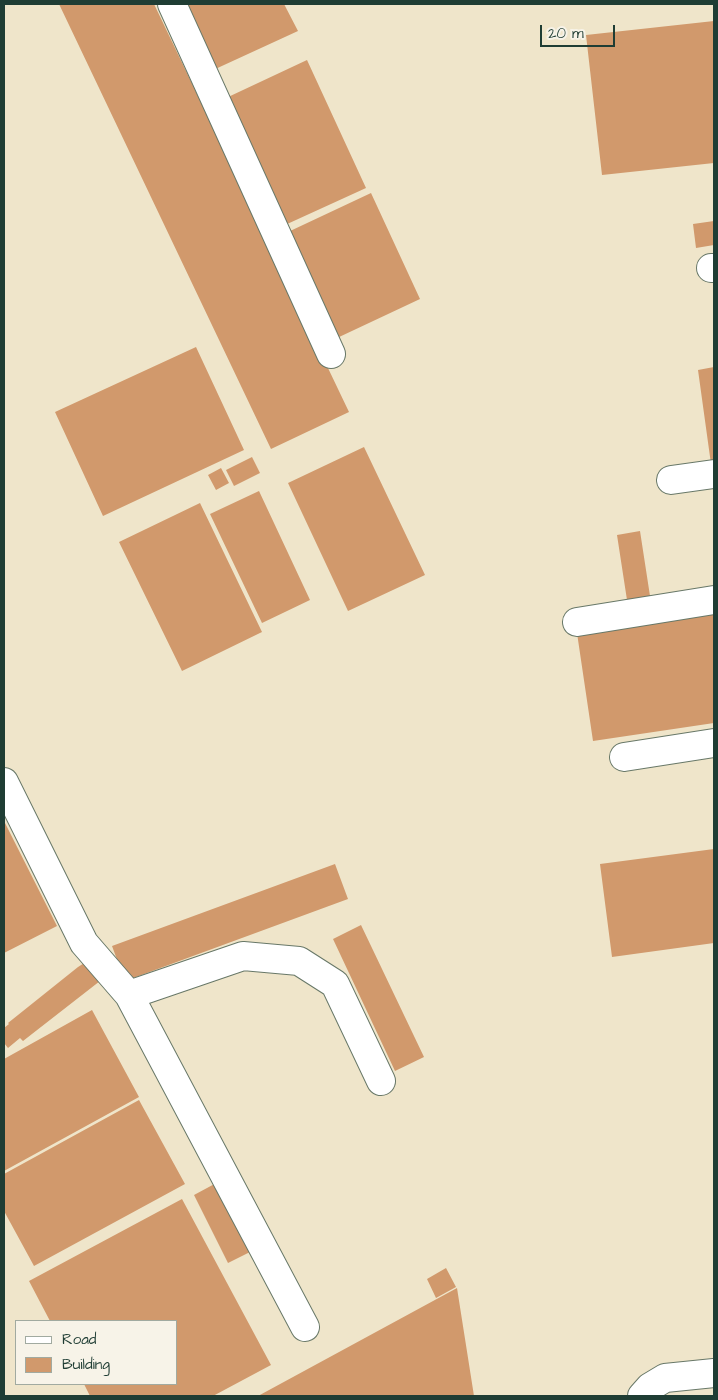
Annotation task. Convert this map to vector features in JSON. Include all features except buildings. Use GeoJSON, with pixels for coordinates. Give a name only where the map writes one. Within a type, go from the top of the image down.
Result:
{"type":"FeatureCollection","features":[{"type":"Feature","properties":{"kind":"lane"},"geometry":{"type":"LineString","coordinates":[[172,4],[331,354]]}},
{"type":"Feature","properties":{"kind":"lane"},"geometry":{"type":"LineString","coordinates":[[671,480],[714,474]]}},
{"type":"Feature","properties":{"kind":"lane"},"geometry":{"type":"LineString","coordinates":[[577,622],[714,600]]}},
{"type":"Feature","properties":{"kind":"lane"},"geometry":{"type":"LineString","coordinates":[[624,757],[714,743]]}},
{"type":"Feature","properties":{"kind":"lane"},"geometry":{"type":"LineString","coordinates":[[4,782],[84,943],[129,996],[305,1327]]}},
{"type":"Feature","properties":{"kind":"lane"},"geometry":{"type":"LineString","coordinates":[[129,996],[242,956],[299,961],[335,984],[381,1081]]}},
{"type":"Feature","properties":{"kind":"lane"},"geometry":{"type":"LineString","coordinates":[[642,1396],[650,1387],[665,1378],[714,1373]]}}]}
